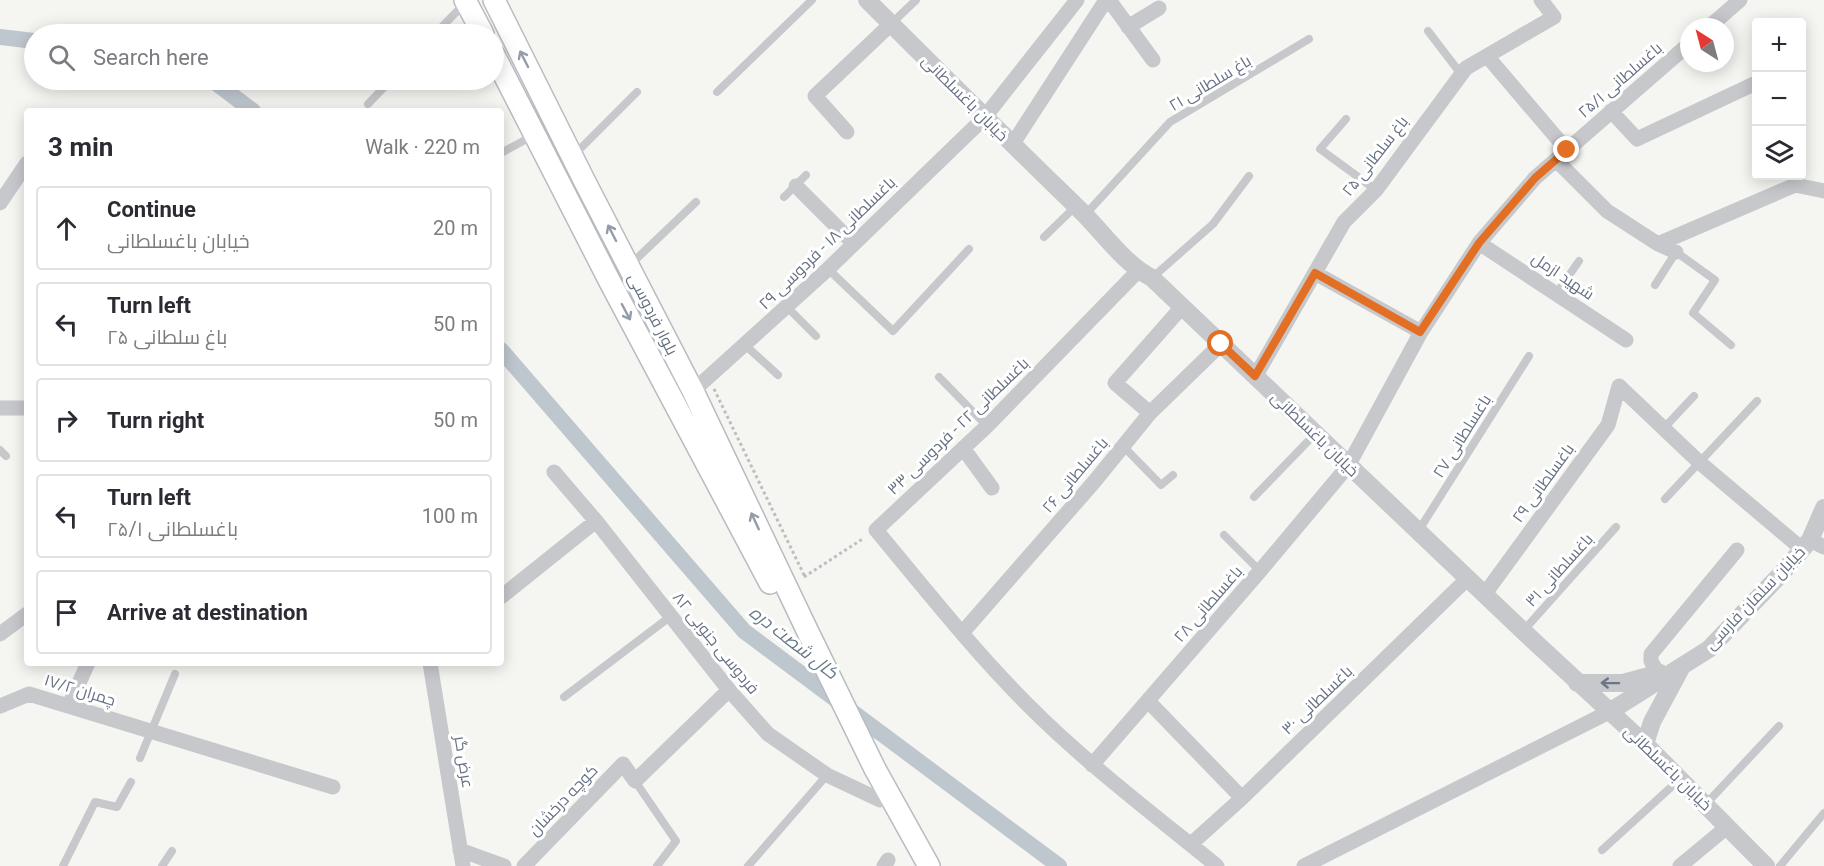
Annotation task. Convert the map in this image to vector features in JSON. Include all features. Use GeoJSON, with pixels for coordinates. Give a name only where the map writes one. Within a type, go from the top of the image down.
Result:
{"type":"FeatureCollection","features":[{"type":"Feature","properties":{"kind":"main road","name":"بلوار فردوسی"},"geometry":{"type":"LineString","coordinates":[[494,0],[629,266],[701,385],[787,589],[799,627]]}},
{"type":"Feature","properties":{"kind":"main road"},"geometry":{"type":"LineString","coordinates":[[466,1],[478,24]]}},
{"type":"Feature","properties":{"kind":"main road","name":"بلوار فردوسی"},"geometry":{"type":"LineString","coordinates":[[504,75],[610,282],[799,627]]}},
{"type":"Feature","properties":{"kind":"main road"},"geometry":{"type":"LineString","coordinates":[[538,142],[549,152],[562,146],[569,148]]}},
{"type":"Feature","properties":{"kind":"main road"},"geometry":{"type":"LineString","coordinates":[[565,193],[572,183],[585,182]]}},
{"type":"Feature","properties":{"kind":"main road"},"geometry":{"type":"LineString","coordinates":[[799,627],[871,770],[929,866]]}},
{"type":"Feature","properties":{"kind":"main road"},"geometry":{"type":"LineString","coordinates":[[871,770],[880,800],[913,866]]}},
{"type":"Feature","properties":{"kind":"street","name":"خیابان باغسلطانی"},"geometry":{"type":"LineString","coordinates":[[867,0],[984,118],[1145,274],[1577,683],[1645,744],[1766,866]]}},
{"type":"Feature","properties":{"kind":"street","name":"باغسلطانی ۱۸ - فردوسی ۲۹"},"geometry":{"type":"LineString","coordinates":[[701,385],[828,269],[984,118],[1077,0]]}},
{"type":"Feature","properties":{"kind":"street"},"geometry":{"type":"LineString","coordinates":[[1012,145],[1107,0],[1153,60]]}},
{"type":"Feature","properties":{"kind":"street","name":"باغ سلطانی ۲۵"},"geometry":{"type":"LineString","coordinates":[[1255,376],[1344,222],[1376,190],[1466,68],[1554,17],[1541,0]]}},
{"type":"Feature","properties":{"kind":"street"},"geometry":{"type":"LineString","coordinates":[[1719,18],[1740,0]]}},
{"type":"Feature","properties":{"kind":"street"},"geometry":{"type":"LineString","coordinates":[[1128,27],[1159,8]]}},
{"type":"Feature","properties":{"kind":"street"},"geometry":{"type":"LineString","coordinates":[[848,132],[815,96],[891,24]]}},
{"type":"Feature","properties":{"kind":"street","name":"باغسلطانی ۲۵/۱"},"geometry":{"type":"LineString","coordinates":[[1348,466],[1420,332],[1479,243],[1535,178],[1680,52]]}},
{"type":"Feature","properties":{"kind":"street"},"geometry":{"type":"LineString","coordinates":[[1486,56],[1561,155],[1607,211],[1658,244],[1676,252]]}},
{"type":"Feature","properties":{"kind":"street"},"geometry":{"type":"LineString","coordinates":[[1611,111],[1636,139],[1752,85]]}},
{"type":"Feature","properties":{"kind":"street"},"geometry":{"type":"LineString","coordinates":[[0,203],[24,167]]}},
{"type":"Feature","properties":{"kind":"street"},"geometry":{"type":"LineString","coordinates":[[801,180],[853,243]]}},
{"type":"Feature","properties":{"kind":"street"},"geometry":{"type":"LineString","coordinates":[[1658,244],[1795,180],[1824,191]]}},
{"type":"Feature","properties":{"kind":"street","name":"شهید ازمل"},"geometry":{"type":"LineString","coordinates":[[1479,243],[1626,340]]}},
{"type":"Feature","properties":{"kind":"street"},"geometry":{"type":"LineString","coordinates":[[1315,273],[1420,332]]}},
{"type":"Feature","properties":{"kind":"street","name":"باغسلطانی ۲۲ - فردوسی ۳۳"},"geometry":{"type":"LineString","coordinates":[[876,530],[1145,274]]}},
{"type":"Feature","properties":{"kind":"street"},"geometry":{"type":"LineString","coordinates":[[1150,413],[1115,382],[1182,307]]}},
{"type":"Feature","properties":{"kind":"street","name":"باغسلطانی ۲۶"},"geometry":{"type":"LineString","coordinates":[[962,633],[1094,482],[1150,413],[1221,344]]}},
{"type":"Feature","properties":{"kind":"street","name":"باغسلطانی ۲۹"},"geometry":{"type":"LineString","coordinates":[[1484,595],[1608,425],[1619,386],[1664,428]]}},
{"type":"Feature","properties":{"kind":"street"},"geometry":{"type":"LineString","coordinates":[[0,408],[24,408]]}},
{"type":"Feature","properties":{"kind":"street"},"geometry":{"type":"LineString","coordinates":[[1664,428],[1699,462],[1812,545]]}},
{"type":"Feature","properties":{"kind":"street"},"geometry":{"type":"LineString","coordinates":[[963,448],[992,488]]}},
{"type":"Feature","properties":{"kind":"street","name":"باغسلطانی ۲۸"},"geometry":{"type":"LineString","coordinates":[[1092,765],[1348,466]]}},
{"type":"Feature","properties":{"kind":"street","name":"فردوسی جنوبی ۸۲"},"geometry":{"type":"LineString","coordinates":[[554,472],[596,521],[729,690],[768,734],[827,776],[880,800]]}},
{"type":"Feature","properties":{"kind":"street","name":"خیابان سلمان فارسی"},"geometry":{"type":"LineString","coordinates":[[1609,712],[1709,648],[1812,545],[1824,508]]}},
{"type":"Feature","properties":{"kind":"street"},"geometry":{"type":"LineString","coordinates":[[504,595],[596,521]]}},
{"type":"Feature","properties":{"kind":"street"},"geometry":{"type":"LineString","coordinates":[[876,530],[962,633],[1029,706],[1092,765],[1217,866]]}},
{"type":"Feature","properties":{"kind":"street"},"geometry":{"type":"LineString","coordinates":[[1659,673],[1651,661],[1651,654],[1737,550]]}},
{"type":"Feature","properties":{"kind":"street","name":"باغسلطانی ۳۰"},"geometry":{"type":"LineString","coordinates":[[1191,844],[1242,798],[1467,579]]}},
{"type":"Feature","properties":{"kind":"street"},"geometry":{"type":"LineString","coordinates":[[0,634],[24,616]]}},
{"type":"Feature","properties":{"kind":"street"},"geometry":{"type":"LineString","coordinates":[[69,705],[87,666]]}},
{"type":"Feature","properties":{"kind":"street","name":"عرض گر"},"geometry":{"type":"LineString","coordinates":[[430,666],[463,866]]}},
{"type":"Feature","properties":{"kind":"street"},"geometry":{"type":"LineString","coordinates":[[1577,683],[1623,683],[1682,667]]}},
{"type":"Feature","properties":{"kind":"street"},"geometry":{"type":"LineString","coordinates":[[1645,744],[1652,722],[1682,667]]}},
{"type":"Feature","properties":{"kind":"street"},"geometry":{"type":"LineString","coordinates":[[635,781],[729,690]]}},
{"type":"Feature","properties":{"kind":"street","name":"چمران ۱۷/۲"},"geometry":{"type":"LineString","coordinates":[[0,706],[29,694],[333,787]]}},
{"type":"Feature","properties":{"kind":"street"},"geometry":{"type":"LineString","coordinates":[[1148,701],[1242,798]]}},
{"type":"Feature","properties":{"kind":"street"},"geometry":{"type":"LineString","coordinates":[[1304,866],[1609,712]]}},
{"type":"Feature","properties":{"kind":"street","name":"کوچه درخشان"},"geometry":{"type":"LineString","coordinates":[[524,866],[623,764],[635,781]]}},
{"type":"Feature","properties":{"kind":"street"},"geometry":{"type":"LineString","coordinates":[[1680,866],[1727,827]]}},
{"type":"Feature","properties":{"kind":"street"},"geometry":{"type":"LineString","coordinates":[[460,850],[504,866]]}},
{"type":"Feature","properties":{"kind":"lane"},"geometry":{"type":"LineString","coordinates":[[717,92],[812,0]]}},
{"type":"Feature","properties":{"kind":"lane"},"geometry":{"type":"LineString","coordinates":[[891,24],[915,0]]}},
{"type":"Feature","properties":{"kind":"lane"},"geometry":{"type":"LineString","coordinates":[[444,24],[466,1]]}},
{"type":"Feature","properties":{"kind":"lane"},"geometry":{"type":"LineString","coordinates":[[1428,31],[1461,74]]}},
{"type":"Feature","properties":{"kind":"lane","name":"باغ سلطانی ۲۱"},"geometry":{"type":"LineString","coordinates":[[1044,237],[1081,211],[1170,122],[1309,39]]}},
{"type":"Feature","properties":{"kind":"lane"},"geometry":{"type":"LineString","coordinates":[[368,104],[381,90]]}},
{"type":"Feature","properties":{"kind":"lane"},"geometry":{"type":"LineString","coordinates":[[569,148],[637,92]]}},
{"type":"Feature","properties":{"kind":"lane"},"geometry":{"type":"LineString","coordinates":[[1346,119],[1320,149],[1376,190]]}},
{"type":"Feature","properties":{"kind":"lane"},"geometry":{"type":"LineString","coordinates":[[504,152],[538,142]]}},
{"type":"Feature","properties":{"kind":"lane"},"geometry":{"type":"LineString","coordinates":[[1145,274],[1214,224],[1249,176]]}},
{"type":"Feature","properties":{"kind":"lane"},"geometry":{"type":"LineString","coordinates":[[784,197],[801,180]]}},
{"type":"Feature","properties":{"kind":"lane"},"geometry":{"type":"LineString","coordinates":[[629,266],[696,202]]}},
{"type":"Feature","properties":{"kind":"lane"},"geometry":{"type":"LineString","coordinates":[[828,269],[893,331],[969,249]]}},
{"type":"Feature","properties":{"kind":"lane"},"geometry":{"type":"LineString","coordinates":[[1655,285],[1676,252],[1715,280],[1693,313],[1731,345]]}},
{"type":"Feature","properties":{"kind":"lane"},"geometry":{"type":"LineString","coordinates":[[1556,294],[1579,261]]}},
{"type":"Feature","properties":{"kind":"lane"},"geometry":{"type":"LineString","coordinates":[[787,307],[816,336]]}},
{"type":"Feature","properties":{"kind":"lane"},"geometry":{"type":"LineString","coordinates":[[745,345],[778,375]]}},
{"type":"Feature","properties":{"kind":"lane","name":"باغسلطانی ۲۷"},"geometry":{"type":"LineString","coordinates":[[1418,531],[1529,356]]}},
{"type":"Feature","properties":{"kind":"lane"},"geometry":{"type":"LineString","coordinates":[[939,377],[987,426]]}},
{"type":"Feature","properties":{"kind":"lane"},"geometry":{"type":"LineString","coordinates":[[1664,428],[1694,396]]}},
{"type":"Feature","properties":{"kind":"lane"},"geometry":{"type":"LineString","coordinates":[[1665,498],[1757,401]]}},
{"type":"Feature","properties":{"kind":"lane"},"geometry":{"type":"LineString","coordinates":[[1254,497],[1315,434]]}},
{"type":"Feature","properties":{"kind":"lane"},"geometry":{"type":"LineString","coordinates":[[1122,446],[1161,486],[1173,475]]}},
{"type":"Feature","properties":{"kind":"lane","name":"باغسلطانی ۳۱"},"geometry":{"type":"LineString","coordinates":[[1523,632],[1616,527]]}},
{"type":"Feature","properties":{"kind":"lane"},"geometry":{"type":"LineString","coordinates":[[1224,535],[1260,571]]}},
{"type":"Feature","properties":{"kind":"lane"},"geometry":{"type":"LineString","coordinates":[[564,697],[671,616]]}},
{"type":"Feature","properties":{"kind":"lane"},"geometry":{"type":"LineString","coordinates":[[140,758],[175,674]]}},
{"type":"Feature","properties":{"kind":"lane"},"geometry":{"type":"LineString","coordinates":[[1705,805],[1779,726]]}},
{"type":"Feature","properties":{"kind":"lane"},"geometry":{"type":"LineString","coordinates":[[748,866],[827,776]]}},
{"type":"Feature","properties":{"kind":"lane"},"geometry":{"type":"LineString","coordinates":[[1602,850],[1680,779]]}},
{"type":"Feature","properties":{"kind":"lane"},"geometry":{"type":"LineString","coordinates":[[635,781],[676,841],[657,866]]}},
{"type":"Feature","properties":{"kind":"lane"},"geometry":{"type":"LineString","coordinates":[[63,866],[95,802],[117,807],[131,782]]}},
{"type":"Feature","properties":{"kind":"lane"},"geometry":{"type":"LineString","coordinates":[[1780,866],[1824,813]]}},
{"type":"Feature","properties":{"kind":"lane"},"geometry":{"type":"LineString","coordinates":[[162,866],[172,851]]}},
{"type":"Feature","properties":{"kind":"path"},"geometry":{"type":"LineString","coordinates":[[701,385],[805,577]]}},
{"type":"Feature","properties":{"kind":"path"},"geometry":{"type":"LineString","coordinates":[[787,589],[876,530]]}},
{"type":"Feature","properties":{"kind":"waterway","name":"کال شصت دره"},"geometry":{"type":"LineString","coordinates":[[0,37],[24,40]]}},
{"type":"Feature","properties":{"kind":"waterway","name":"کال شصت دره"},"geometry":{"type":"LineString","coordinates":[[225,90],[249,108]]}},
{"type":"Feature","properties":{"kind":"waterway","name":"کال شصت دره"},"geometry":{"type":"LineString","coordinates":[[504,353],[744,631],[1059,866]]}},
{"type":"Feature","properties":{"kind":"route"},"geometry":{"type":"LineString","coordinates":[[1221,344],[1255,376],[1315,273],[1420,332],[1479,243],[1535,178],[1567,150]]}}]}
